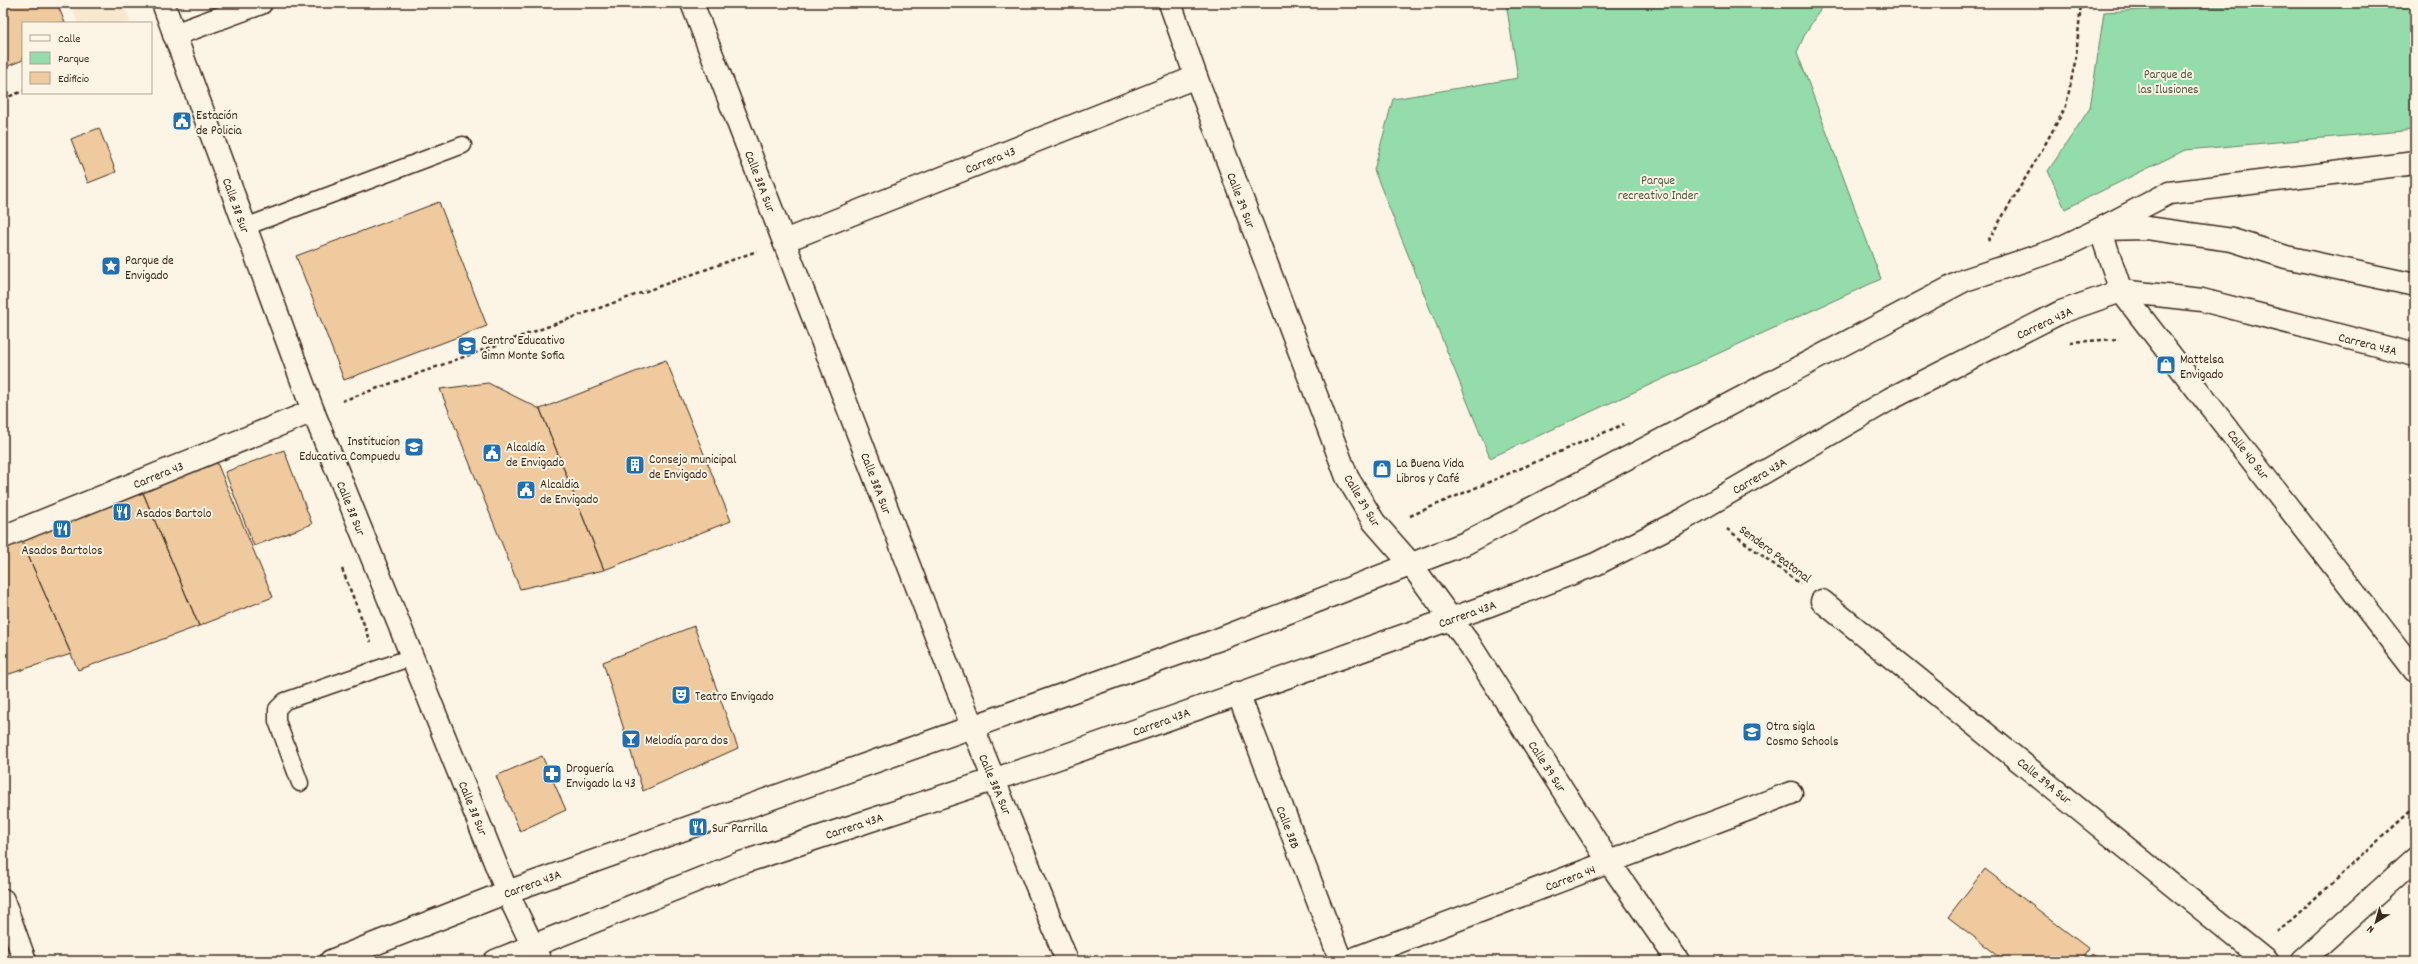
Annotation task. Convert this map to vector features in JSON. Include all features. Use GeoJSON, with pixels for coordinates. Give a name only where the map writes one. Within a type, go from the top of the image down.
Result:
{"type":"FeatureCollection","features":[{"type":"Feature","properties":{"kind":"main road","name":"Calle 38 Sur"},"geometry":{"type":"LineString","coordinates":[[163,3],[313,411],[507,892],[536,953]]}},
{"type":"Feature","properties":{"kind":"main road"},"geometry":{"type":"LineString","coordinates":[[174,35],[261,3]]}},
{"type":"Feature","properties":{"kind":"main road","name":"Calle 38A Sur"},"geometry":{"type":"LineString","coordinates":[[692,3],[971,727],[995,778],[1067,961]]}},
{"type":"Feature","properties":{"kind":"main road","name":"Calle 39 Sur"},"geometry":{"type":"LineString","coordinates":[[1170,3],[1196,77],[1348,477],[1374,522],[1410,563],[1470,644],[1609,862],[1678,961]]}},
{"type":"Feature","properties":{"kind":"main road","name":"Carrera 43"},"geometry":{"type":"LineString","coordinates":[[784,241],[1196,77]]}},
{"type":"Feature","properties":{"kind":"main road","name":"Carrera 43A"},"geometry":{"type":"LineString","coordinates":[[330,961],[507,892],[1217,640],[1410,563],[1466,543],[1965,280],[2056,250],[2169,193],[2415,163]]}},
{"type":"Feature","properties":{"kind":"main road","name":"Carrera 43A"},"geometry":{"type":"LineString","coordinates":[[2100,229],[2147,228],[2232,240],[2286,257],[2415,285]]}},
{"type":"Feature","properties":{"kind":"main road","name":"Calle 40 Sur"},"geometry":{"type":"LineString","coordinates":[[2100,229],[2121,291],[2415,671]]}},
{"type":"Feature","properties":{"kind":"main road","name":"Carrera 43A"},"geometry":{"type":"LineString","coordinates":[[495,961],[536,953],[735,865],[995,778],[1238,694],[1451,618],[1596,564],[1682,520],[1890,399],[2061,312],[2121,291],[2202,300],[2415,355]]}},
{"type":"Feature","properties":{"kind":"main road","name":"Carrera 43"},"geometry":{"type":"LineString","coordinates":[[3,537],[313,411]]}},
{"type":"Feature","properties":{"kind":"main road","name":"Calle 39A Sur"},"geometry":{"type":"LineString","coordinates":[[1822,601],[2261,956]]}},
{"type":"Feature","properties":{"kind":"main road","name":"Calle 38B"},"geometry":{"type":"LineString","coordinates":[[1238,694],[1341,961]]}},
{"type":"Feature","properties":{"kind":"main road","name":"Carrera 44"},"geometry":{"type":"LineString","coordinates":[[1348,961],[1791,793]]}},
{"type":"Feature","properties":{"kind":"main road"},"geometry":{"type":"LineString","coordinates":[[2302,961],[2415,859]]}},
{"type":"Feature","properties":{"kind":"main road"},"geometry":{"type":"LineString","coordinates":[[3,900],[25,961]]}},
{"type":"Feature","properties":{"kind":"lane"},"geometry":{"type":"LineString","coordinates":[[245,227],[291,208],[463,145]]}},
{"type":"Feature","properties":{"kind":"lane"},"geometry":{"type":"LineString","coordinates":[[300,783],[278,721],[277,709],[285,701],[412,657]]}},
{"type":"Feature","properties":{"kind":"path"},"geometry":{"type":"LineString","coordinates":[[1988,242],[2066,106],[2076,57],[2081,3]]}},
{"type":"Feature","properties":{"kind":"path"},"geometry":{"type":"LineString","coordinates":[[3,99],[22,91]]}},
{"type":"Feature","properties":{"kind":"path"},"geometry":{"type":"LineString","coordinates":[[313,411],[784,241]]}},
{"type":"Feature","properties":{"kind":"path","name":"Sendero Peatonal"},"geometry":{"type":"LineString","coordinates":[[1723,527],[1822,601]]}},
{"type":"Feature","properties":{"kind":"path"},"geometry":{"type":"LineString","coordinates":[[2261,956],[2415,807]]}},
{"type":"Feature","properties":{"kind":"shaded area"},"geometry":{"type":"Polygon","coordinates":[[[70,3],[123,3],[131,22],[78,22],[70,3]]]}},
{"type":"Feature","properties":{"kind":"green space","name":"Parque recreativo Inder"},"geometry":{"type":"Polygon","coordinates":[[[1506,3],[1824,3],[1805,34],[1797,52],[1881,279],[1490,458],[1374,170],[1393,99],[1518,78],[1506,3]]]}},
{"type":"Feature","properties":{"kind":"green space","name":"Parque de las Ilusiones"},"geometry":{"type":"Polygon","coordinates":[[[2275,3],[2415,3],[2415,130],[2185,150],[2065,209],[2048,171],[2090,108],[2104,12],[2275,3]]]}},
{"type":"Feature","properties":{"kind":"building"},"geometry":{"type":"Polygon","coordinates":[[[3,3],[57,3],[65,22],[22,22],[22,60],[3,68],[3,3]]]}},
{"type":"Feature","properties":{"kind":"building"},"geometry":{"type":"Polygon","coordinates":[[[99,128],[116,172],[88,183],[71,139],[99,128]]]}},
{"type":"Feature","properties":{"kind":"building"},"geometry":{"type":"Polygon","coordinates":[[[439,202],[487,326],[344,380],[296,256],[439,202]]]}},
{"type":"Feature","properties":{"kind":"building","name":"Consejo municipal de Envigado"},"geometry":{"type":"Polygon","coordinates":[[[666,360],[731,521],[604,570],[540,409],[666,360]]]}},
{"type":"Feature","properties":{"kind":"building","name":"Alcaldia de Envigado"},"geometry":{"type":"Polygon","coordinates":[[[488,383],[540,409],[604,570],[520,589],[440,389],[488,383]]]}},
{"type":"Feature","properties":{"kind":"building"},"geometry":{"type":"Polygon","coordinates":[[[284,450],[312,524],[254,546],[225,472],[284,450]]]}},
{"type":"Feature","properties":{"kind":"building"},"geometry":{"type":"Polygon","coordinates":[[[215,458],[273,597],[199,626],[141,488],[215,458]]]}},
{"type":"Feature","properties":{"kind":"building"},"geometry":{"type":"Polygon","coordinates":[[[141,488],[199,626],[78,670],[20,537],[141,488]]]}},
{"type":"Feature","properties":{"kind":"building"},"geometry":{"type":"Polygon","coordinates":[[[20,537],[71,654],[3,676],[3,543],[20,537]]]}},
{"type":"Feature","properties":{"kind":"building"},"geometry":{"type":"Polygon","coordinates":[[[694,626],[738,748],[643,791],[603,662],[694,626]]]}},
{"type":"Feature","properties":{"kind":"building"},"geometry":{"type":"Polygon","coordinates":[[[542,756],[566,810],[520,831],[496,776],[542,756]]]}},
{"type":"Feature","properties":{"kind":"building"},"geometry":{"type":"Polygon","coordinates":[[[1985,869],[2089,949],[2080,961],[2005,961],[1948,917],[1985,869]]]}},
{"type":"Feature","properties":{"kind":"building"},"geometry":{"type":"Polygon","coordinates":[[[2093,954],[2103,961],[2088,961],[2093,954]]]}},
{"type":"Feature","properties":{"kind":"place","name":"Estación de Policia"},"geometry":{"type":"Point","coordinates":[182,121]}},
{"type":"Feature","properties":{"kind":"place","name":"Parque de Envigado"},"geometry":{"type":"Point","coordinates":[111,266]}},
{"type":"Feature","properties":{"kind":"place","name":"Centro Educativo Gimn Monte Sofia"},"geometry":{"type":"Point","coordinates":[467,346]}},
{"type":"Feature","properties":{"kind":"place","name":"Mattelsa Envigado"},"geometry":{"type":"Point","coordinates":[2166,365]}},
{"type":"Feature","properties":{"kind":"place","name":"Institucion Educativa Compuedu"},"geometry":{"type":"Point","coordinates":[414,447]}},
{"type":"Feature","properties":{"kind":"place","name":"Alcaldía de Envigado"},"geometry":{"type":"Point","coordinates":[492,453]}},
{"type":"Feature","properties":{"kind":"place","name":"Consejo municipal de Envigado"},"geometry":{"type":"Point","coordinates":[635,465]}},
{"type":"Feature","properties":{"kind":"place","name":"La Buena Vida Libros y Café"},"geometry":{"type":"Point","coordinates":[1382,469]}},
{"type":"Feature","properties":{"kind":"place","name":"Alcaldia de Envigado"},"geometry":{"type":"Point","coordinates":[526,490]}},
{"type":"Feature","properties":{"kind":"place","name":"Asados Bartolo"},"geometry":{"type":"Point","coordinates":[122,512]}},
{"type":"Feature","properties":{"kind":"place","name":"Asados Bartolos"},"geometry":{"type":"Point","coordinates":[62,529]}},
{"type":"Feature","properties":{"kind":"place","name":"Teatro Envigado"},"geometry":{"type":"Point","coordinates":[681,695]}},
{"type":"Feature","properties":{"kind":"place","name":"Otra sigla Cosmo Schools"},"geometry":{"type":"Point","coordinates":[1752,732]}},
{"type":"Feature","properties":{"kind":"place","name":"Melodía para dos"},"geometry":{"type":"Point","coordinates":[631,739]}},
{"type":"Feature","properties":{"kind":"place","name":"Droguería Envigado la 43"},"geometry":{"type":"Point","coordinates":[552,774]}},
{"type":"Feature","properties":{"kind":"place","name":"Sur Parrilla"},"geometry":{"type":"Point","coordinates":[698,827]}}]}
